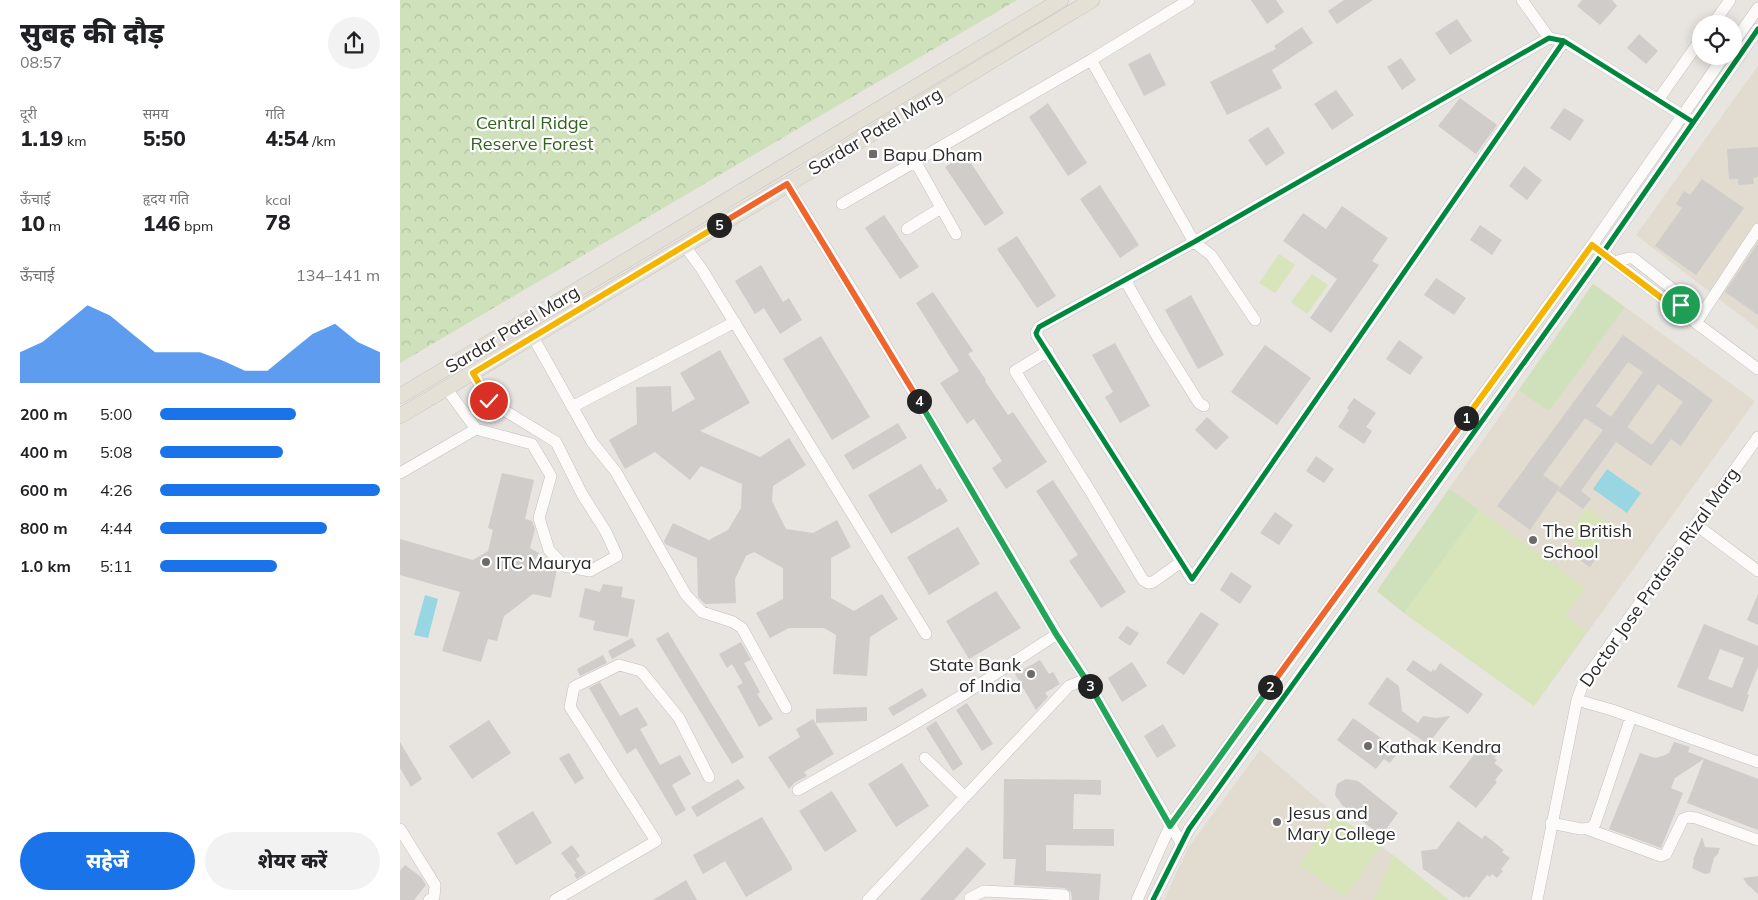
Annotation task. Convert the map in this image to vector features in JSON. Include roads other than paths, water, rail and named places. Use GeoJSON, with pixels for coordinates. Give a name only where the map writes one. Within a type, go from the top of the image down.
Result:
{"type":"FeatureCollection","features":[{"type":"Feature","properties":{"kind":"main road","name":"Sardar Patel Marg"},"geometry":{"type":"LineString","coordinates":[[400,396],[1061,0]]}},
{"type":"Feature","properties":{"kind":"main road","name":"Sardar Patel Marg"},"geometry":{"type":"LineString","coordinates":[[400,416],[1092,0]]}},
{"type":"Feature","properties":{"kind":"street"},"geometry":{"type":"LineString","coordinates":[[842,204],[1091,60],[1189,0]]}},
{"type":"Feature","properties":{"kind":"street"},"geometry":{"type":"LineString","coordinates":[[1522,0],[1549,38]]}},
{"type":"Feature","properties":{"kind":"street"},"geometry":{"type":"LineString","coordinates":[[1719,15],[1730,0]]}},
{"type":"Feature","properties":{"kind":"street"},"geometry":{"type":"LineString","coordinates":[[1742,31],[1758,8]]}},
{"type":"Feature","properties":{"kind":"street"},"geometry":{"type":"LineString","coordinates":[[1153,900],[1189,829],[1602,254],[1758,29]]}},
{"type":"Feature","properties":{"kind":"street"},"geometry":{"type":"LineString","coordinates":[[1564,41],[1192,579],[1037,336],[1036,333],[1039,327],[1194,242],[1549,38],[1564,41],[1693,122]]}},
{"type":"Feature","properties":{"kind":"street"},"geometry":{"type":"LineString","coordinates":[[1658,100],[1692,52]]}},
{"type":"Feature","properties":{"kind":"street"},"geometry":{"type":"LineString","coordinates":[[1091,60],[1194,242],[1211,255],[1255,320]]}},
{"type":"Feature","properties":{"kind":"street"},"geometry":{"type":"LineString","coordinates":[[1137,900],[1170,826],[1592,245],[1718,65]]}},
{"type":"Feature","properties":{"kind":"street"},"geometry":{"type":"LineString","coordinates":[[915,161],[956,234]]}},
{"type":"Feature","properties":{"kind":"street"},"geometry":{"type":"LineString","coordinates":[[787,184],[861,304],[1056,634],[1086,679],[1181,843]]}},
{"type":"Feature","properties":{"kind":"street"},"geometry":{"type":"LineString","coordinates":[[907,229],[941,208]]}},
{"type":"Feature","properties":{"kind":"street"},"geometry":{"type":"LineString","coordinates":[[1696,323],[1758,228]]}},
{"type":"Feature","properties":{"kind":"street"},"geometry":{"type":"LineString","coordinates":[[684,245],[701,268],[926,634]]}},
{"type":"Feature","properties":{"kind":"street"},"geometry":{"type":"LineString","coordinates":[[1592,245],[1758,368]]}},
{"type":"Feature","properties":{"kind":"street"},"geometry":{"type":"LineString","coordinates":[[1125,280],[1156,336],[1199,403],[1204,406]]}},
{"type":"Feature","properties":{"kind":"street"},"geometry":{"type":"LineString","coordinates":[[572,407],[734,322]]}},
{"type":"Feature","properties":{"kind":"street"},"geometry":{"type":"LineString","coordinates":[[533,337],[592,442],[616,472],[686,595],[702,612],[733,622],[742,628],[786,708]]}},
{"type":"Feature","properties":{"kind":"street"},"geometry":{"type":"LineString","coordinates":[[1048,351],[1015,371],[1143,580],[1153,582],[1181,562]]}},
{"type":"Feature","properties":{"kind":"street"},"geometry":{"type":"LineString","coordinates":[[446,388],[476,429],[532,444],[552,476],[539,518],[550,550],[564,566],[590,571],[617,556],[606,532],[582,494],[556,442],[489,401],[473,373]]}},
{"type":"Feature","properties":{"kind":"street"},"geometry":{"type":"LineString","coordinates":[[400,473],[476,429]]}},
{"type":"Feature","properties":{"kind":"street","name":"Doctor Jose Protasio Rizal Marg"},"geometry":{"type":"LineString","coordinates":[[1537,900],[1576,700],[1584,681],[1758,436]]}},
{"type":"Feature","properties":{"kind":"street"},"geometry":{"type":"LineString","coordinates":[[1695,524],[1758,571]]}},
{"type":"Feature","properties":{"kind":"street"},"geometry":{"type":"LineString","coordinates":[[798,790],[966,693],[1056,634]]}},
{"type":"Feature","properties":{"kind":"street"},"geometry":{"type":"LineString","coordinates":[[556,900],[656,841],[570,707],[574,687],[619,665],[641,671],[679,718],[710,777]]}},
{"type":"Feature","properties":{"kind":"street"},"geometry":{"type":"LineString","coordinates":[[868,900],[1069,686],[1086,679]]}},
{"type":"Feature","properties":{"kind":"street"},"geometry":{"type":"LineString","coordinates":[[1576,700],[1758,762]]}},
{"type":"Feature","properties":{"kind":"street"},"geometry":{"type":"LineString","coordinates":[[1587,829],[1591,828],[1598,817],[1630,717]]}},
{"type":"Feature","properties":{"kind":"street"},"geometry":{"type":"LineString","coordinates":[[925,758],[965,797]]}},
{"type":"Feature","properties":{"kind":"street"},"geometry":{"type":"LineString","coordinates":[[1552,823],[1587,829],[1661,856],[1666,854],[1683,819],[1688,817],[1696,818],[1758,840]]}},
{"type":"Feature","properties":{"kind":"street"},"geometry":{"type":"LineString","coordinates":[[400,829],[435,885],[434,897],[429,900]]}},
{"type":"Feature","properties":{"kind":"street"},"geometry":{"type":"LineString","coordinates":[[970,900],[970,898],[984,891],[1064,895],[1064,900]]}},
{"type":"Feature","properties":{"kind":"water"},"geometry":{"type":"Polygon","coordinates":[[[1607,469],[1641,493],[1627,513],[1593,489],[1607,469]]]}},
{"type":"Feature","properties":{"kind":"water"},"geometry":{"type":"Polygon","coordinates":[[[425,595],[438,599],[428,638],[414,635],[425,595]]]}},
{"type":"Feature","properties":{"kind":"place","name":"Bapu Dham"},"geometry":{"type":"Point","coordinates":[873,154]}},
{"type":"Feature","properties":{"kind":"place","name":"The British School"},"geometry":{"type":"Point","coordinates":[1533,540]}},
{"type":"Feature","properties":{"kind":"place","name":"ITC Maurya"},"geometry":{"type":"Point","coordinates":[486,562]}},
{"type":"Feature","properties":{"kind":"place","name":"State Bank of India"},"geometry":{"type":"Point","coordinates":[1031,674]}},
{"type":"Feature","properties":{"kind":"place","name":"Kathak Kendra"},"geometry":{"type":"Point","coordinates":[1368,746]}},
{"type":"Feature","properties":{"kind":"place","name":"Jesus and Mary College"},"geometry":{"type":"Point","coordinates":[1277,822]}},
{"type":"Feature","properties":{"kind":"park label","name":"Central Ridge Reserve Forest"},"geometry":{"type":"Point","coordinates":[532,132]}}]}
